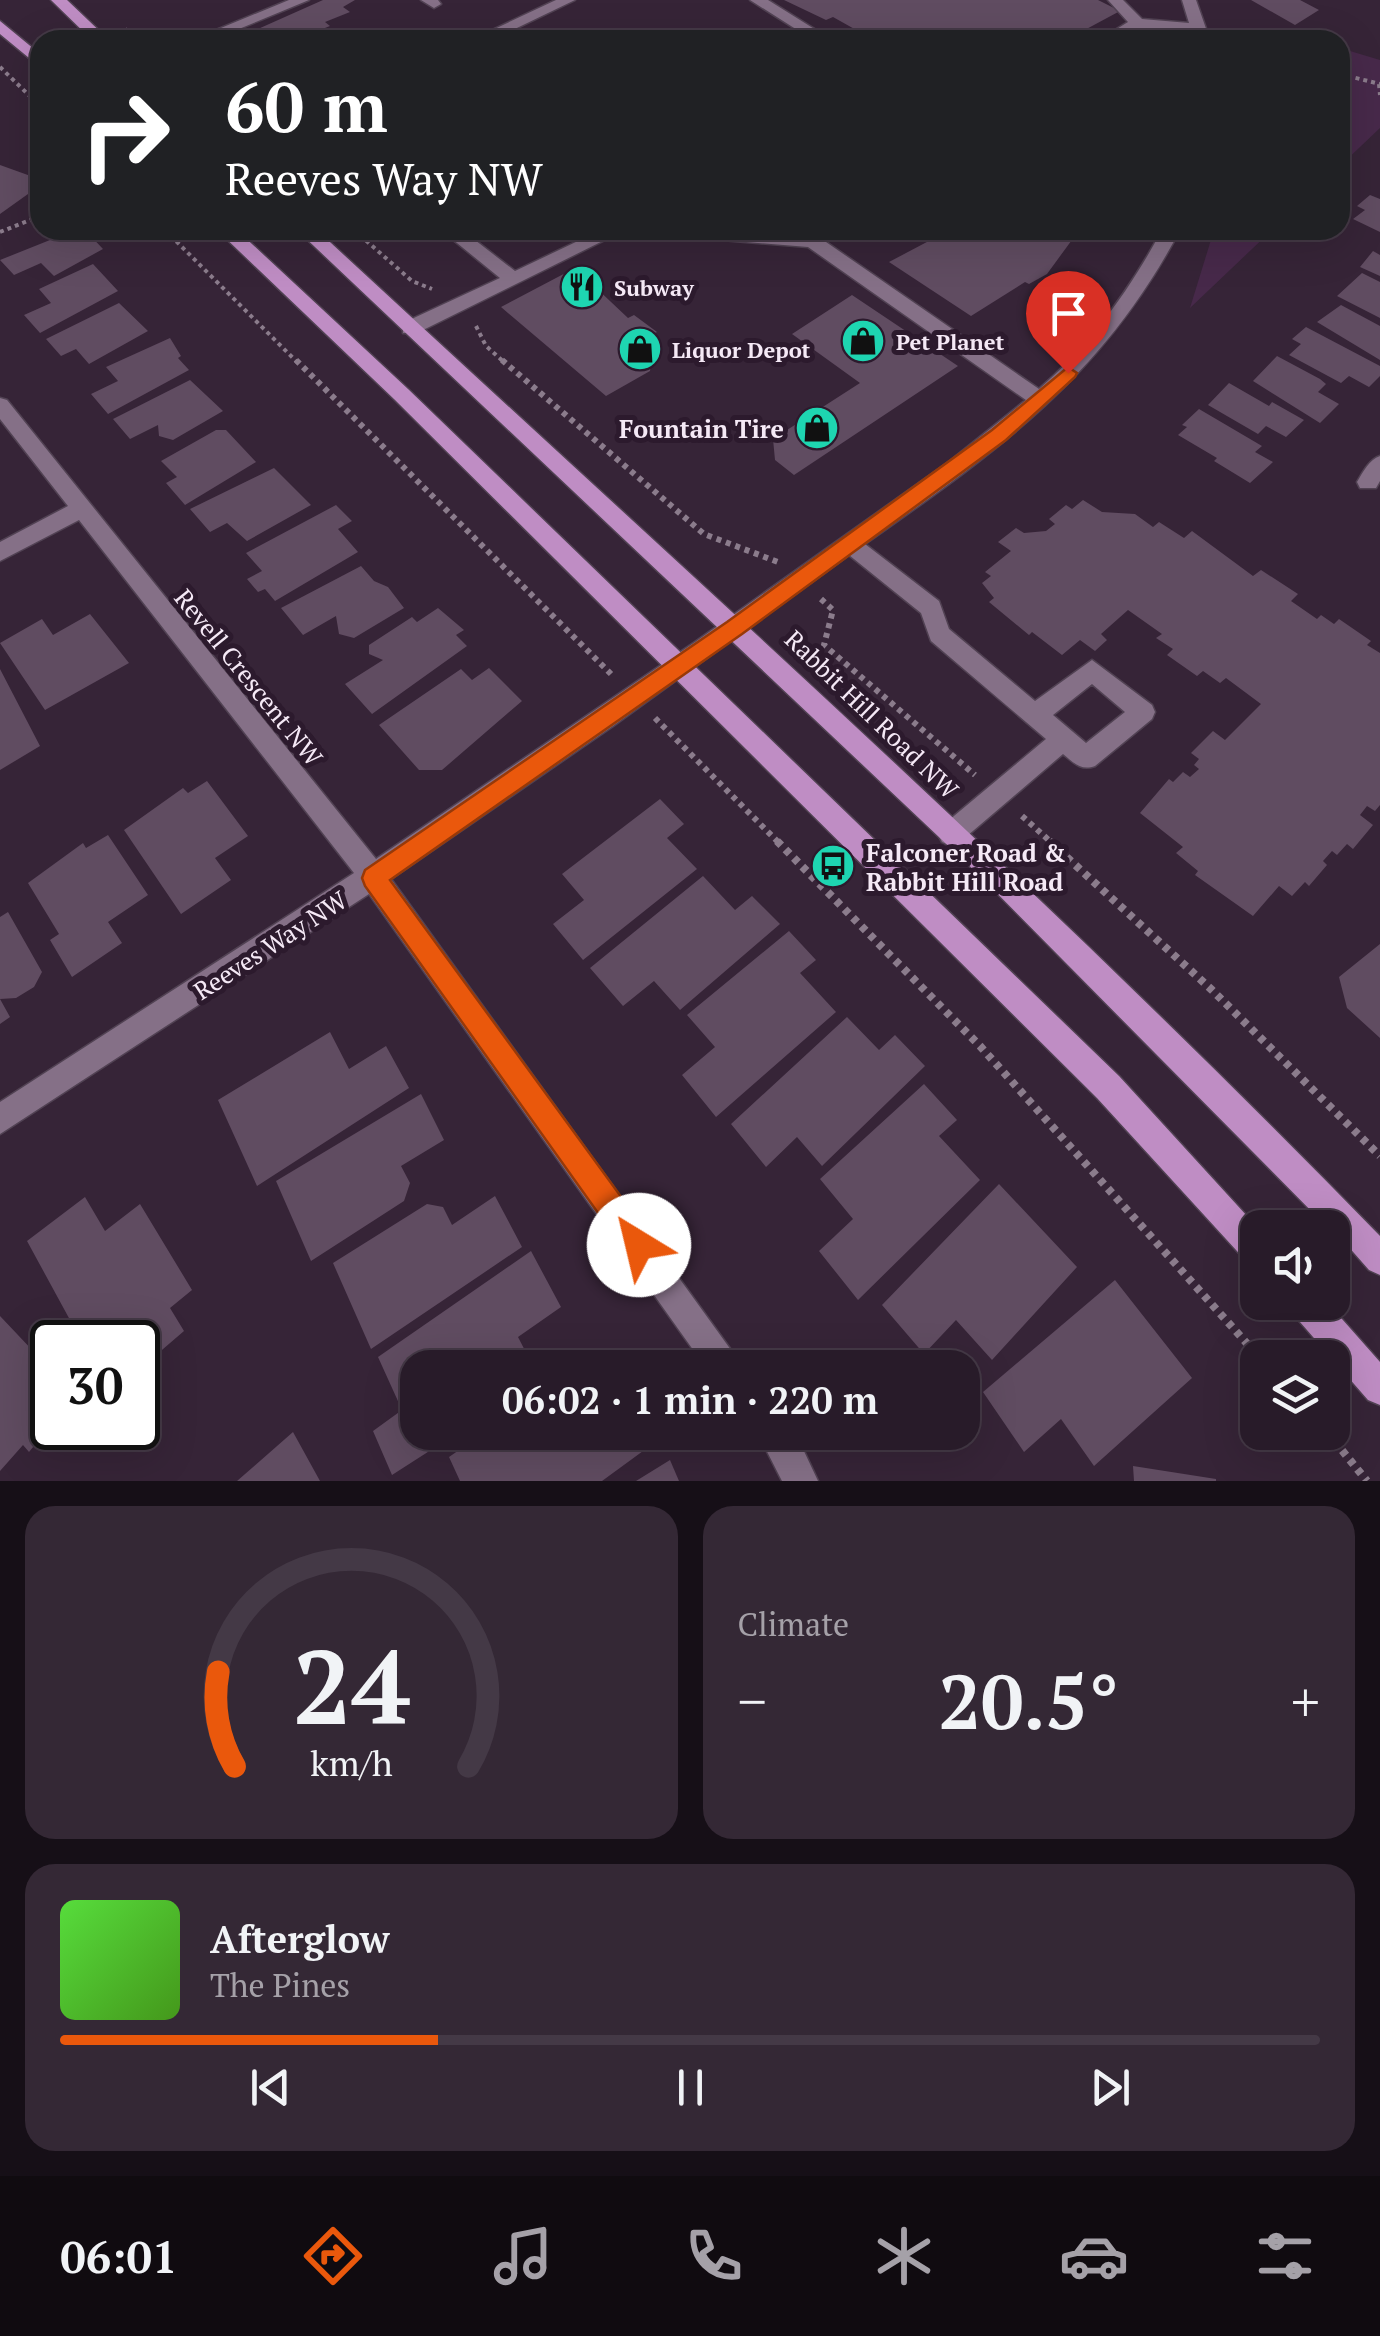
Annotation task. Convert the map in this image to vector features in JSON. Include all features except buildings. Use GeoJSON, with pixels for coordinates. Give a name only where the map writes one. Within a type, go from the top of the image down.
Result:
{"type":"FeatureCollection","features":[{"type":"Feature","properties":{"kind":"main road"},"geometry":{"type":"LineString","coordinates":[[58,0],[90,30]]}},
{"type":"Feature","properties":{"kind":"main road"},"geometry":{"type":"LineString","coordinates":[[0,26],[30,53]]}},
{"type":"Feature","properties":{"kind":"main road"},"geometry":{"type":"LineString","coordinates":[[237,240],[401,394],[1108,1087],[1240,1231]]}},
{"type":"Feature","properties":{"kind":"main road","name":"Rabbit Hill Road NW"},"geometry":{"type":"LineString","coordinates":[[317,240],[951,834],[1298,1172],[1380,1260]]}},
{"type":"Feature","properties":{"kind":"main road"},"geometry":{"type":"LineString","coordinates":[[1321,1320],[1380,1388]]}},
{"type":"Feature","properties":{"kind":"street"},"geometry":{"type":"LineString","coordinates":[[227,30],[302,0]]}},
{"type":"Feature","properties":{"kind":"street"},"geometry":{"type":"LineString","coordinates":[[502,30],[568,0]]}},
{"type":"Feature","properties":{"kind":"street"},"geometry":{"type":"LineString","coordinates":[[757,0],[807,30]]}},
{"type":"Feature","properties":{"kind":"street"},"geometry":{"type":"LineString","coordinates":[[1115,0],[1136,23],[1173,30]]}},
{"type":"Feature","properties":{"kind":"street"},"geometry":{"type":"LineString","coordinates":[[1189,0],[1198,30]]}},
{"type":"Feature","properties":{"kind":"street"},"geometry":{"type":"LineString","coordinates":[[518,3],[538,14]]}},
{"type":"Feature","properties":{"kind":"street"},"geometry":{"type":"LineString","coordinates":[[1124,30],[1136,23]]}},
{"type":"Feature","properties":{"kind":"street"},"geometry":{"type":"LineString","coordinates":[[463,240],[513,279]]}},
{"type":"Feature","properties":{"kind":"street"},"geometry":{"type":"LineString","coordinates":[[410,328],[595,240]]}},
{"type":"Feature","properties":{"kind":"street"},"geometry":{"type":"LineString","coordinates":[[791,240],[814,242],[1040,400]]}},
{"type":"Feature","properties":{"kind":"street","name":"Reeves Way NW"},"geometry":{"type":"LineString","coordinates":[[0,1119],[374,878],[734,628],[1040,400],[1138,290],[1166,240]]}},
{"type":"Feature","properties":{"kind":"street","name":"Revell Crescent NW"},"geometry":{"type":"LineString","coordinates":[[0,406],[374,878],[714,1350]]}},
{"type":"Feature","properties":{"kind":"street"},"geometry":{"type":"LineString","coordinates":[[0,552],[80,510]]}},
{"type":"Feature","properties":{"kind":"street"},"geometry":{"type":"LineString","coordinates":[[849,543],[930,608],[939,634],[1034,716],[1062,740],[1086,758],[1142,712],[1092,670],[1034,716]]}},
{"type":"Feature","properties":{"kind":"street"},"geometry":{"type":"LineString","coordinates":[[951,834],[1062,740]]}},
{"type":"Feature","properties":{"kind":"street"},"geometry":{"type":"LineString","coordinates":[[787,1450],[800,1481]]}},
{"type":"Feature","properties":{"kind":"path"},"geometry":{"type":"LineString","coordinates":[[0,67],[30,96]]}},
{"type":"Feature","properties":{"kind":"path"},"geometry":{"type":"LineString","coordinates":[[1350,76],[1380,84],[1380,95]]}},
{"type":"Feature","properties":{"kind":"path"},"geometry":{"type":"LineString","coordinates":[[0,232],[30,220]]}},
{"type":"Feature","properties":{"kind":"path"},"geometry":{"type":"LineString","coordinates":[[176,240],[980,1046],[1244,1340]]}},
{"type":"Feature","properties":{"kind":"path"},"geometry":{"type":"LineString","coordinates":[[365,240],[412,281],[430,287],[480,330],[486,346],[704,534],[740,549],[762,549],[800,579],[833,610],[824,645],[998,794],[1212,990],[1380,1156]]}},
{"type":"Feature","properties":{"kind":"path"},"geometry":{"type":"LineString","coordinates":[[1342,1450],[1367,1481]]}},
{"type":"Feature","properties":{"kind":"shaded area"},"geometry":{"type":"Polygon","coordinates":[[[1350,51],[1380,60],[1380,128],[1350,156],[1350,51]]]}},
{"type":"Feature","properties":{"kind":"shaded area"},"geometry":{"type":"Polygon","coordinates":[[[1211,240],[1261,240],[1190,308],[1211,240]]]}},
{"type":"Feature","properties":{"kind":"place","name":"Subway"},"geometry":{"type":"Point","coordinates":[582,287]}},
{"type":"Feature","properties":{"kind":"place","name":"Pet Planet"},"geometry":{"type":"Point","coordinates":[863,341]}},
{"type":"Feature","properties":{"kind":"place","name":"Liquor Depot"},"geometry":{"type":"Point","coordinates":[640,349]}},
{"type":"Feature","properties":{"kind":"place","name":"Fountain Tire"},"geometry":{"type":"Point","coordinates":[817,428]}},
{"type":"Feature","properties":{"kind":"place","name":"Falconer Road & Rabbit Hill Road"},"geometry":{"type":"Point","coordinates":[833,866]}},
{"type":"Feature","properties":{"kind":"route"},"geometry":{"type":"LineString","coordinates":[[639,1245],[374,878],[734,628],[999,435],[1068,373]]}}]}
